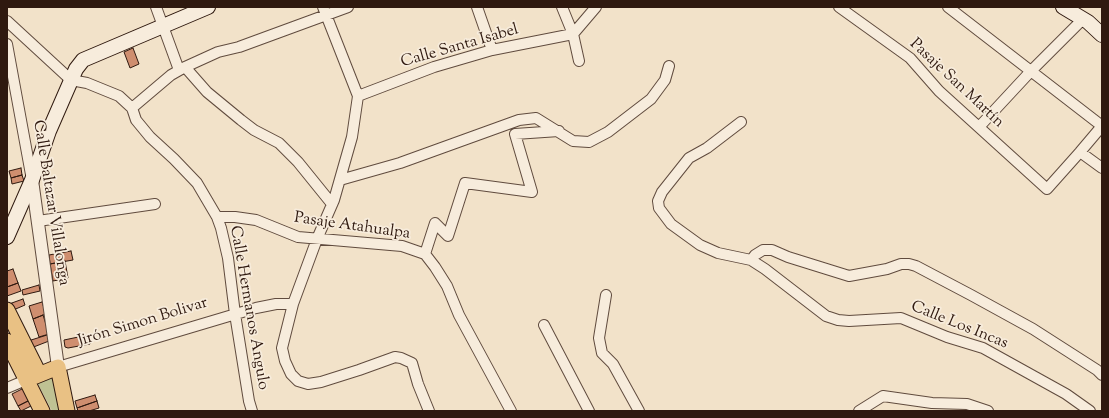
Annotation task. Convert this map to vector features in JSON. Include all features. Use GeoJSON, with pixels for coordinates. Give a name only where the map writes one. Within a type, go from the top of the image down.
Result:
{"type":"FeatureCollection","features":[{"type":"Feature","properties":{"kind":"main road"},"geometry":{"type":"LineString","coordinates":[[7,237],[32,180],[49,131],[76,69],[83,60],[208,7]]}},
{"type":"Feature","properties":{"kind":"main road"},"geometry":{"type":"LineString","coordinates":[[1063,7],[1083,19],[1102,35]]}},
{"type":"Feature","properties":{"kind":"main road"},"geometry":{"type":"LineString","coordinates":[[7,310],[33,377],[42,411]]}},
{"type":"Feature","properties":{"kind":"main road"},"geometry":{"type":"LineString","coordinates":[[7,341],[33,377]]}},
{"type":"Feature","properties":{"kind":"main road"},"geometry":{"type":"LineString","coordinates":[[58,367],[67,411]]}},
{"type":"Feature","properties":{"kind":"main road","name":"Jirón Simon Bolivar"},"geometry":{"type":"LineString","coordinates":[[33,377],[58,367]]}},
{"type":"Feature","properties":{"kind":"street"},"geometry":{"type":"LineString","coordinates":[[156,7],[162,26],[182,68],[207,92],[241,120],[254,130],[279,143],[298,162],[332,204]]}},
{"type":"Feature","properties":{"kind":"street"},"geometry":{"type":"LineString","coordinates":[[132,108],[182,68],[218,52],[239,47],[324,11],[348,7]]}},
{"type":"Feature","properties":{"kind":"street"},"geometry":{"type":"LineString","coordinates":[[477,7],[492,50]]}},
{"type":"Feature","properties":{"kind":"street"},"geometry":{"type":"LineString","coordinates":[[562,7],[573,34],[579,61]]}},
{"type":"Feature","properties":{"kind":"street"},"geometry":{"type":"LineString","coordinates":[[573,34],[596,7]]}},
{"type":"Feature","properties":{"kind":"street","name":"Pasaje San Martín"},"geometry":{"type":"LineString","coordinates":[[839,7],[910,58],[939,91],[1046,189],[1080,152]]}},
{"type":"Feature","properties":{"kind":"street"},"geometry":{"type":"LineString","coordinates":[[948,7],[1102,126],[1080,152],[1102,168]]}},
{"type":"Feature","properties":{"kind":"street"},"geometry":{"type":"LineString","coordinates":[[324,11],[358,96],[352,137],[340,180],[293,304],[282,348],[285,361],[291,374],[298,381],[308,384],[320,382],[395,358],[401,358],[412,363],[418,384],[429,411]]}},
{"type":"Feature","properties":{"kind":"street"},"geometry":{"type":"LineString","coordinates":[[980,127],[1083,19]]}},
{"type":"Feature","properties":{"kind":"street","name":"Calle Hermanos Angulo"},"geometry":{"type":"LineString","coordinates":[[7,21],[72,80],[87,83],[119,96],[132,108],[136,120],[150,137],[197,183],[217,217],[228,258],[235,314],[249,401],[252,411]]}},
{"type":"Feature","properties":{"kind":"street","name":"Calle Santa Isabel"},"geometry":{"type":"LineString","coordinates":[[358,96],[434,67],[492,50],[573,34]]}},
{"type":"Feature","properties":{"kind":"street","name":"Calle Baltazar Villalonga"},"geometry":{"type":"LineString","coordinates":[[7,44],[32,180],[58,367]]}},
{"type":"Feature","properties":{"kind":"street"},"geometry":{"type":"LineString","coordinates":[[340,180],[407,161],[519,120],[536,118],[573,141],[589,142],[608,132],[651,99],[665,80],[669,66]]}},
{"type":"Feature","properties":{"kind":"street"},"geometry":{"type":"LineString","coordinates":[[741,122],[707,148],[689,158],[662,192],[658,201],[659,208],[671,224],[700,245],[718,253],[751,260],[755,255],[763,250],[772,250],[788,257],[849,276],[887,269],[901,264],[916,266],[1033,329],[1097,370],[1102,375]]}},
{"type":"Feature","properties":{"kind":"street"},"geometry":{"type":"LineString","coordinates":[[425,254],[435,223],[448,236],[465,182],[532,192],[515,134],[559,131]]}},
{"type":"Feature","properties":{"kind":"street"},"geometry":{"type":"LineString","coordinates":[[16,215],[38,219],[155,204]]}},
{"type":"Feature","properties":{"kind":"street","name":"Pasaje Atahualpa"},"geometry":{"type":"LineString","coordinates":[[217,217],[234,217],[256,220],[298,237],[402,246],[425,254],[447,286],[459,315],[512,411]]}},
{"type":"Feature","properties":{"kind":"street","name":"Calle Los Incas"},"geometry":{"type":"LineString","coordinates":[[751,260],[826,316],[849,322],[900,318],[947,337],[983,348],[1066,394],[1090,411]]}},
{"type":"Feature","properties":{"kind":"street"},"geometry":{"type":"LineString","coordinates":[[606,295],[599,338],[602,353],[613,364],[639,411]]}},
{"type":"Feature","properties":{"kind":"street","name":"Jirón Simon Bolivar"},"geometry":{"type":"LineString","coordinates":[[58,367],[235,314],[276,304],[293,304]]}},
{"type":"Feature","properties":{"kind":"street"},"geometry":{"type":"LineString","coordinates":[[544,325],[589,411]]}},
{"type":"Feature","properties":{"kind":"street","name":"Jirón Simon Bolivar"},"geometry":{"type":"LineString","coordinates":[[7,388],[33,377]]}},
{"type":"Feature","properties":{"kind":"street"},"geometry":{"type":"LineString","coordinates":[[859,411],[883,396],[932,403],[967,404],[988,411]]}},
{"type":"Feature","properties":{"kind":"green space"},"geometry":{"type":"Polygon","coordinates":[[[55,374],[64,411],[52,411],[36,380],[55,374]]]}},
{"type":"Feature","properties":{"kind":"building"},"geometry":{"type":"Polygon","coordinates":[[[133,48],[139,64],[130,68],[124,52],[133,48]]]}},
{"type":"Feature","properties":{"kind":"building"},"geometry":{"type":"Polygon","coordinates":[[[21,168],[22,175],[11,178],[9,171],[21,168]]]}},
{"type":"Feature","properties":{"kind":"building"},"geometry":{"type":"Polygon","coordinates":[[[22,175],[24,181],[12,184],[11,178],[22,175]]]}},
{"type":"Feature","properties":{"kind":"building"},"geometry":{"type":"Polygon","coordinates":[[[71,251],[73,260],[50,264],[49,255],[71,251]]]}},
{"type":"Feature","properties":{"kind":"building"},"geometry":{"type":"Polygon","coordinates":[[[65,261],[68,278],[53,281],[50,264],[65,261]]]}},
{"type":"Feature","properties":{"kind":"building"},"geometry":{"type":"Polygon","coordinates":[[[13,269],[18,283],[7,287],[7,271],[13,269]]]}},
{"type":"Feature","properties":{"kind":"building"},"geometry":{"type":"Polygon","coordinates":[[[18,283],[21,291],[7,296],[7,287],[18,283]]]}},
{"type":"Feature","properties":{"kind":"building"},"geometry":{"type":"Polygon","coordinates":[[[39,285],[40,291],[23,295],[22,290],[39,285]]]}},
{"type":"Feature","properties":{"kind":"building"},"geometry":{"type":"Polygon","coordinates":[[[23,299],[25,305],[11,311],[9,304],[23,299]]]}},
{"type":"Feature","properties":{"kind":"building"},"geometry":{"type":"Polygon","coordinates":[[[42,302],[46,314],[33,319],[29,306],[42,302]]]}},
{"type":"Feature","properties":{"kind":"building"},"geometry":{"type":"Polygon","coordinates":[[[43,315],[49,334],[39,337],[33,319],[43,315]]]}},
{"type":"Feature","properties":{"kind":"building"},"geometry":{"type":"Polygon","coordinates":[[[47,335],[49,341],[31,348],[28,341],[47,335]]]}},
{"type":"Feature","properties":{"kind":"building"},"geometry":{"type":"Polygon","coordinates":[[[88,335],[90,344],[68,348],[65,347],[64,340],[88,335]]]}},
{"type":"Feature","properties":{"kind":"building"},"geometry":{"type":"Polygon","coordinates":[[[24,388],[30,400],[18,406],[12,394],[24,388]]]}},
{"type":"Feature","properties":{"kind":"building"},"geometry":{"type":"Polygon","coordinates":[[[95,395],[97,401],[77,408],[75,401],[95,395]]]}},
{"type":"Feature","properties":{"kind":"building"},"geometry":{"type":"Polygon","coordinates":[[[30,400],[33,405],[21,411],[18,406],[30,400]]]}},
{"type":"Feature","properties":{"kind":"building"},"geometry":{"type":"Polygon","coordinates":[[[97,401],[99,408],[89,411],[78,411],[77,408],[97,401]]]}}]}
